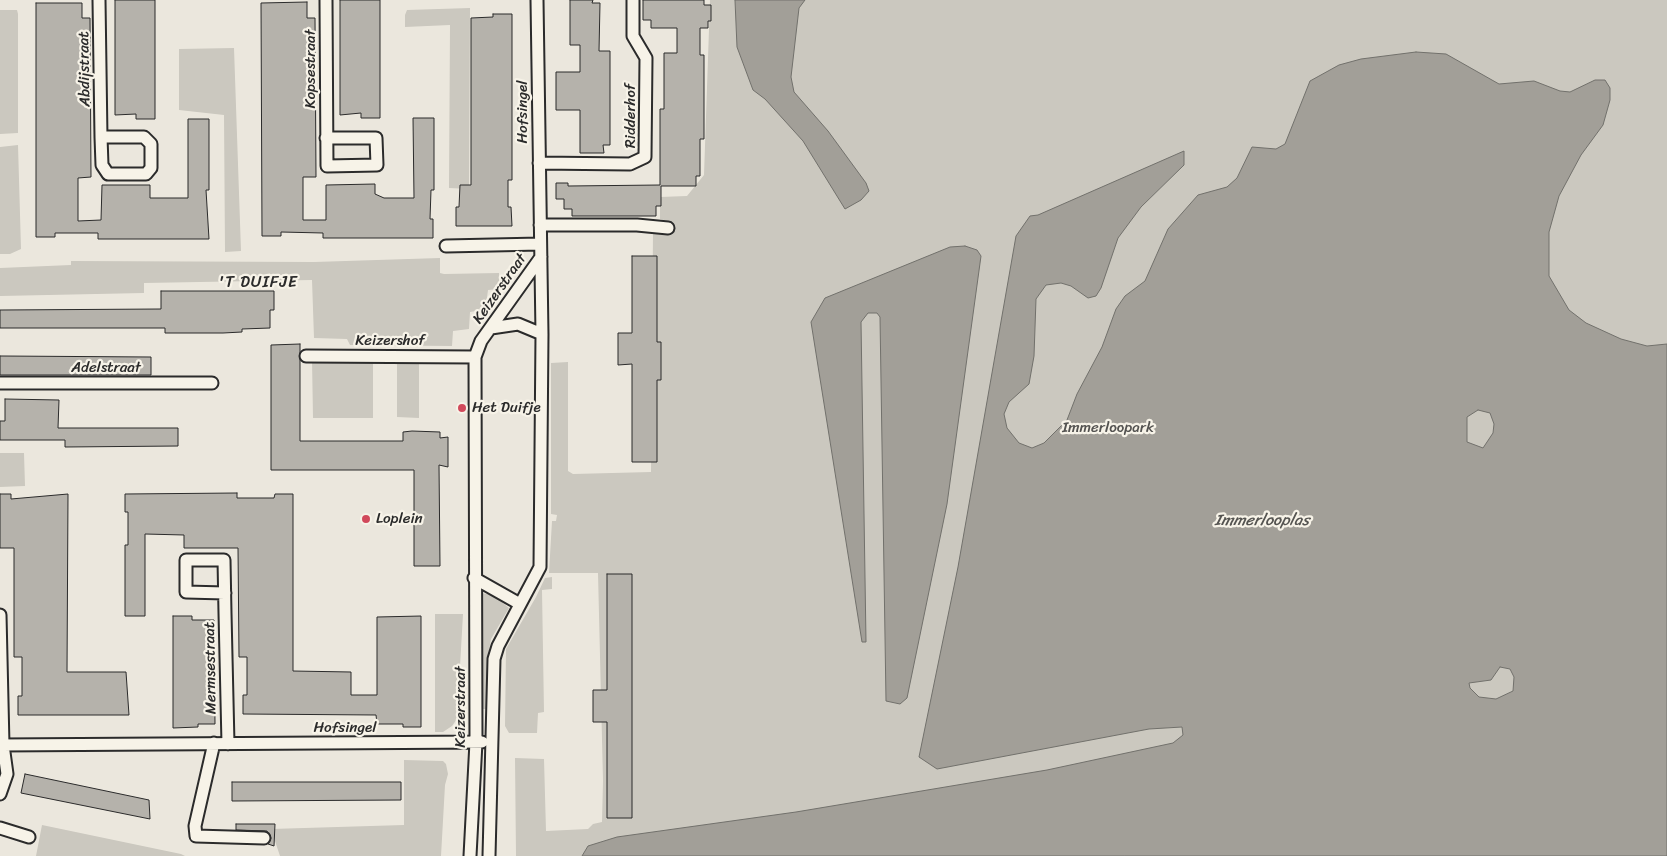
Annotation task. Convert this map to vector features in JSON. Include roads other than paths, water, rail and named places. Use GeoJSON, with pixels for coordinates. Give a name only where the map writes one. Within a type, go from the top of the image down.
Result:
{"type":"FeatureCollection","features":[{"type":"Feature","properties":{"kind":"street","name":"Abdijstraat"},"geometry":{"type":"LineString","coordinates":[[98,0],[101,137],[102,164],[108,174],[146,174],[151,168],[151,144],[144,138],[101,137]]}},
{"type":"Feature","properties":{"kind":"street","name":"Kopsestraat"},"geometry":{"type":"LineString","coordinates":[[326,0],[326,138],[326,166],[377,165],[376,138],[326,138]]}},
{"type":"Feature","properties":{"kind":"street","name":"Hofsingel"},"geometry":{"type":"LineString","coordinates":[[537,0],[538,163],[541,257]]}},
{"type":"Feature","properties":{"kind":"street","name":"Ridderhof"},"geometry":{"type":"LineString","coordinates":[[538,163],[630,164],[646,157],[646,58],[633,36],[633,0]]}},
{"type":"Feature","properties":{"kind":"street"},"geometry":{"type":"LineString","coordinates":[[540,224],[637,225],[668,228]]}},
{"type":"Feature","properties":{"kind":"street"},"geometry":{"type":"LineString","coordinates":[[446,246],[540,244]]}},
{"type":"Feature","properties":{"kind":"street","name":"Keizerstraat"},"geometry":{"type":"LineString","coordinates":[[470,856],[476,742],[474,578],[475,357],[481,341],[541,257]]}},
{"type":"Feature","properties":{"kind":"street","name":"Keizerstraat"},"geometry":{"type":"LineString","coordinates":[[489,856],[494,660],[498,646],[540,567],[541,257]]}},
{"type":"Feature","properties":{"kind":"street"},"geometry":{"type":"LineString","coordinates":[[491,328],[518,324],[542,334]]}},
{"type":"Feature","properties":{"kind":"street","name":"Keizershof"},"geometry":{"type":"LineString","coordinates":[[306,356],[475,357]]}},
{"type":"Feature","properties":{"kind":"street","name":"Adelstraat"},"geometry":{"type":"LineString","coordinates":[[0,384],[212,383]]}},
{"type":"Feature","properties":{"kind":"street","name":"Mermsestraat"},"geometry":{"type":"LineString","coordinates":[[225,593],[186,592],[186,560],[224,560],[225,593],[228,744]]}},
{"type":"Feature","properties":{"kind":"street"},"geometry":{"type":"LineString","coordinates":[[474,578],[520,604]]}},
{"type":"Feature","properties":{"kind":"street"},"geometry":{"type":"LineString","coordinates":[[0,615],[1,744],[7,774],[0,794]]}},
{"type":"Feature","properties":{"kind":"street","name":"Hofsingel"},"geometry":{"type":"LineString","coordinates":[[1,744],[492,742]]}},
{"type":"Feature","properties":{"kind":"street"},"geometry":{"type":"LineString","coordinates":[[214,744],[195,826],[196,836],[264,838]]}},
{"type":"Feature","properties":{"kind":"street"},"geometry":{"type":"LineString","coordinates":[[0,828],[29,837]]}},
{"type":"Feature","properties":{"kind":"water"},"geometry":{"type":"Polygon","coordinates":[[[735,0],[805,0],[799,8],[791,77],[794,92],[828,131],[866,183],[869,191],[861,200],[845,209],[803,141],[765,99],[753,90],[737,47],[735,0]]]}},
{"type":"Feature","properties":{"kind":"water","name":"Immerlooplas"},"geometry":{"type":"Polygon","coordinates":[[[1416,52],[1446,54],[1499,84],[1534,81],[1560,91],[1570,92],[1595,80],[1605,80],[1610,88],[1610,100],[1603,125],[1581,155],[1559,196],[1549,232],[1549,276],[1569,310],[1586,323],[1621,339],[1647,346],[1667,344],[1667,856],[582,856],[588,846],[617,837],[796,812],[1047,770],[1173,743],[1183,735],[1182,727],[1149,729],[937,769],[919,757],[958,567],[1016,236],[1030,216],[1038,215],[1184,151],[1184,165],[1141,207],[1118,238],[1101,288],[1096,296],[1088,298],[1071,286],[1061,283],[1046,285],[1036,299],[1034,356],[1029,384],[1009,402],[1004,414],[1007,428],[1019,443],[1032,448],[1044,443],[1067,420],[1077,394],[1102,347],[1116,309],[1125,296],[1145,281],[1168,229],[1198,195],[1227,187],[1237,178],[1252,147],[1276,149],[1285,144],[1310,81],[1339,65],[1361,59],[1416,52]],[[1478,410],[1467,417],[1467,442],[1483,448],[1493,433],[1494,424],[1490,413],[1478,410]],[[1500,667],[1491,680],[1469,683],[1470,688],[1479,697],[1496,699],[1513,691],[1514,677],[1510,669],[1500,667]]]}},
{"type":"Feature","properties":{"kind":"water"},"geometry":{"type":"Polygon","coordinates":[[[965,246],[977,250],[981,256],[947,504],[907,698],[900,704],[886,701],[880,317],[877,313],[868,313],[861,322],[866,642],[862,642],[811,322],[825,298],[950,247],[965,246]]]}},
{"type":"Feature","properties":{"kind":"place","name":"Het Duifje"},"geometry":{"type":"Point","coordinates":[462,408]}},
{"type":"Feature","properties":{"kind":"place","name":"Loplein"},"geometry":{"type":"Point","coordinates":[366,519]}},
{"type":"Feature","properties":{"kind":"district","name":"'T DUIFJE"},"geometry":{"type":"Point","coordinates":[258,283]}},
{"type":"Feature","properties":{"kind":"park label","name":"Immerloopark"},"geometry":{"type":"Point","coordinates":[1108,428]}}]}
